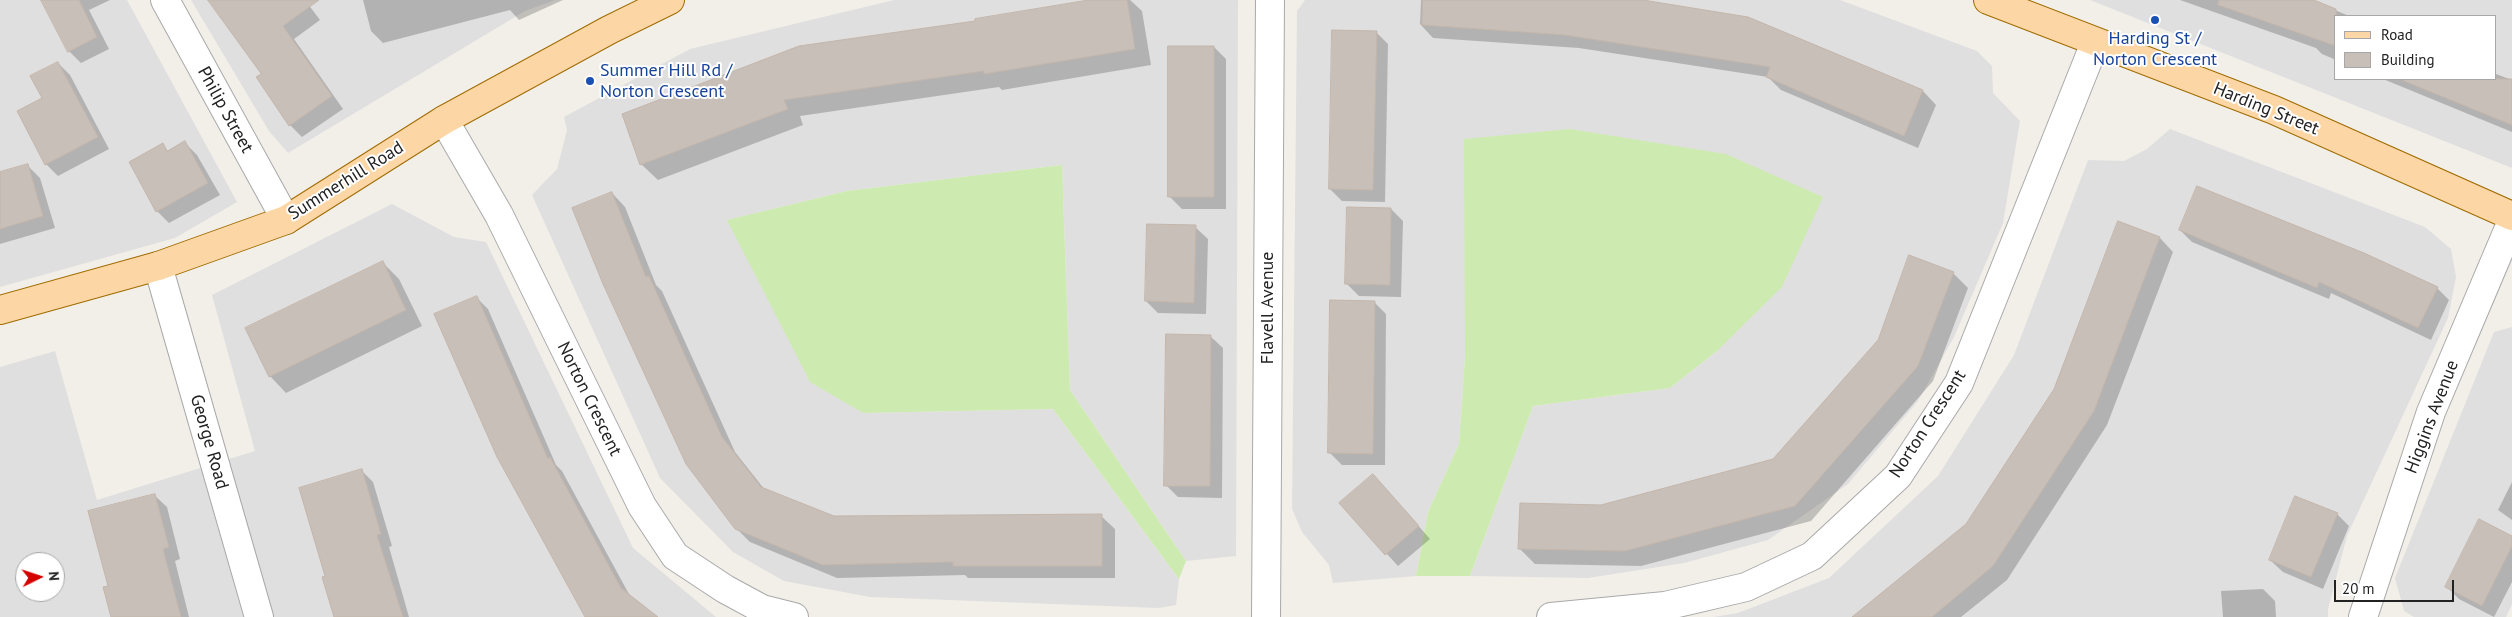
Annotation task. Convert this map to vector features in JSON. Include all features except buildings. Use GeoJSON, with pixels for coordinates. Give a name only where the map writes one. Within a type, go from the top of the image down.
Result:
{"type":"FeatureCollection","features":[{"type":"Feature","properties":{"kind":"main road","name":"Summerhill Road"},"geometry":{"type":"LineString","coordinates":[[0,310],[158,266],[286,220],[444,120],[609,30],[670,0]]}},
{"type":"Feature","properties":{"kind":"main road","name":"Harding Street"},"geometry":{"type":"LineString","coordinates":[[1988,0],[2095,43],[2274,110],[2512,216]]}},
{"type":"Feature","properties":{"kind":"street","name":"Philip Street"},"geometry":{"type":"LineString","coordinates":[[165,0],[286,220]]}},
{"type":"Feature","properties":{"kind":"street","name":"Flavell Avenue"},"geometry":{"type":"LineString","coordinates":[[1266,617],[1270,0]]}},
{"type":"Feature","properties":{"kind":"street","name":"Norton Crescent"},"geometry":{"type":"LineString","coordinates":[[1551,617],[1665,606],[1746,587],[1812,556],[1898,476],[1960,384],[2095,43]]}},
{"type":"Feature","properties":{"kind":"street","name":"Norton Crescent"},"geometry":{"type":"LineString","coordinates":[[444,120],[499,215],[642,506],[675,556],[725,590],[762,609],[794,617]]}},
{"type":"Feature","properties":{"kind":"street","name":"Higgins Avenue"},"geometry":{"type":"LineString","coordinates":[[2362,617],[2431,412],[2512,222]]}},
{"type":"Feature","properties":{"kind":"street","name":"George Road"},"geometry":{"type":"LineString","coordinates":[[158,266],[260,617]]}},
{"type":"Feature","properties":{"kind":"shaded area"},"geometry":{"type":"Polygon","coordinates":[[[0,0],[127,0],[237,202],[175,238],[0,287],[0,0]]]}},
{"type":"Feature","properties":{"kind":"shaded area"},"geometry":{"type":"Polygon","coordinates":[[[191,0],[555,0],[525,11],[288,153],[269,131],[191,0]]]}},
{"type":"Feature","properties":{"kind":"shaded area"},"geometry":{"type":"Polygon","coordinates":[[[894,0],[1238,0],[1236,556],[1186,561],[1070,390],[1062,165],[847,191],[728,220],[863,413],[1053,409],[1179,579],[1176,605],[1159,608],[870,597],[784,581],[733,552],[660,478],[532,195],[557,169],[567,130],[564,117],[690,49],[894,0]]]}},
{"type":"Feature","properties":{"kind":"shaded area"},"geometry":{"type":"Polygon","coordinates":[[[1305,0],[1840,0],[1977,51],[1992,66],[1993,93],[2020,121],[2003,223],[1954,337],[1918,401],[1848,484],[1768,540],[1684,563],[1588,578],[1470,576],[1533,406],[1670,388],[1717,351],[1465,357],[1459,444],[1428,512],[1416,576],[1333,583],[1329,565],[1302,532],[1292,509],[1297,11],[1305,0]]]}},
{"type":"Feature","properties":{"kind":"shaded area"},"geometry":{"type":"Polygon","coordinates":[[[2090,0],[2512,0],[2512,168],[2090,0]]]}},
{"type":"Feature","properties":{"kind":"shaded area"},"geometry":{"type":"Polygon","coordinates":[[[2170,129],[2425,227],[2451,249],[2456,277],[2448,318],[2347,536],[2328,609],[2328,617],[1713,617],[1738,613],[1829,578],[1938,476],[2014,355],[2088,160],[2124,161],[2147,149],[2170,129]]]}},
{"type":"Feature","properties":{"kind":"shaded area"},"geometry":{"type":"Polygon","coordinates":[[[392,204],[454,237],[486,242],[633,548],[716,617],[0,617],[0,367],[55,351],[97,500],[255,451],[212,295],[392,204]]]}},
{"type":"Feature","properties":{"kind":"shaded area"},"geometry":{"type":"Polygon","coordinates":[[[2512,327],[2512,604],[2506,617],[2414,617],[2404,611],[2395,578],[2494,332],[2512,327]]]}},
{"type":"Feature","properties":{"kind":"green space"},"geometry":{"type":"Polygon","coordinates":[[[1570,129],[1726,154],[1823,197],[1782,287],[1717,351],[1670,388],[1533,406],[1470,576],[1416,576],[1428,512],[1459,444],[1465,357],[1464,139],[1570,129]]]}},
{"type":"Feature","properties":{"kind":"green space"},"geometry":{"type":"Polygon","coordinates":[[[1062,165],[1070,390],[1186,561],[1179,579],[1053,409],[863,413],[810,382],[727,220],[847,191],[1062,165]]]}},
{"type":"Feature","properties":{"kind":"place","name":"Harding St / Norton Crescent"},"geometry":{"type":"Point","coordinates":[2155,20]}},
{"type":"Feature","properties":{"kind":"place","name":"Summer Hill Rd / Norton Crescent"},"geometry":{"type":"Point","coordinates":[590,81]}}]}
